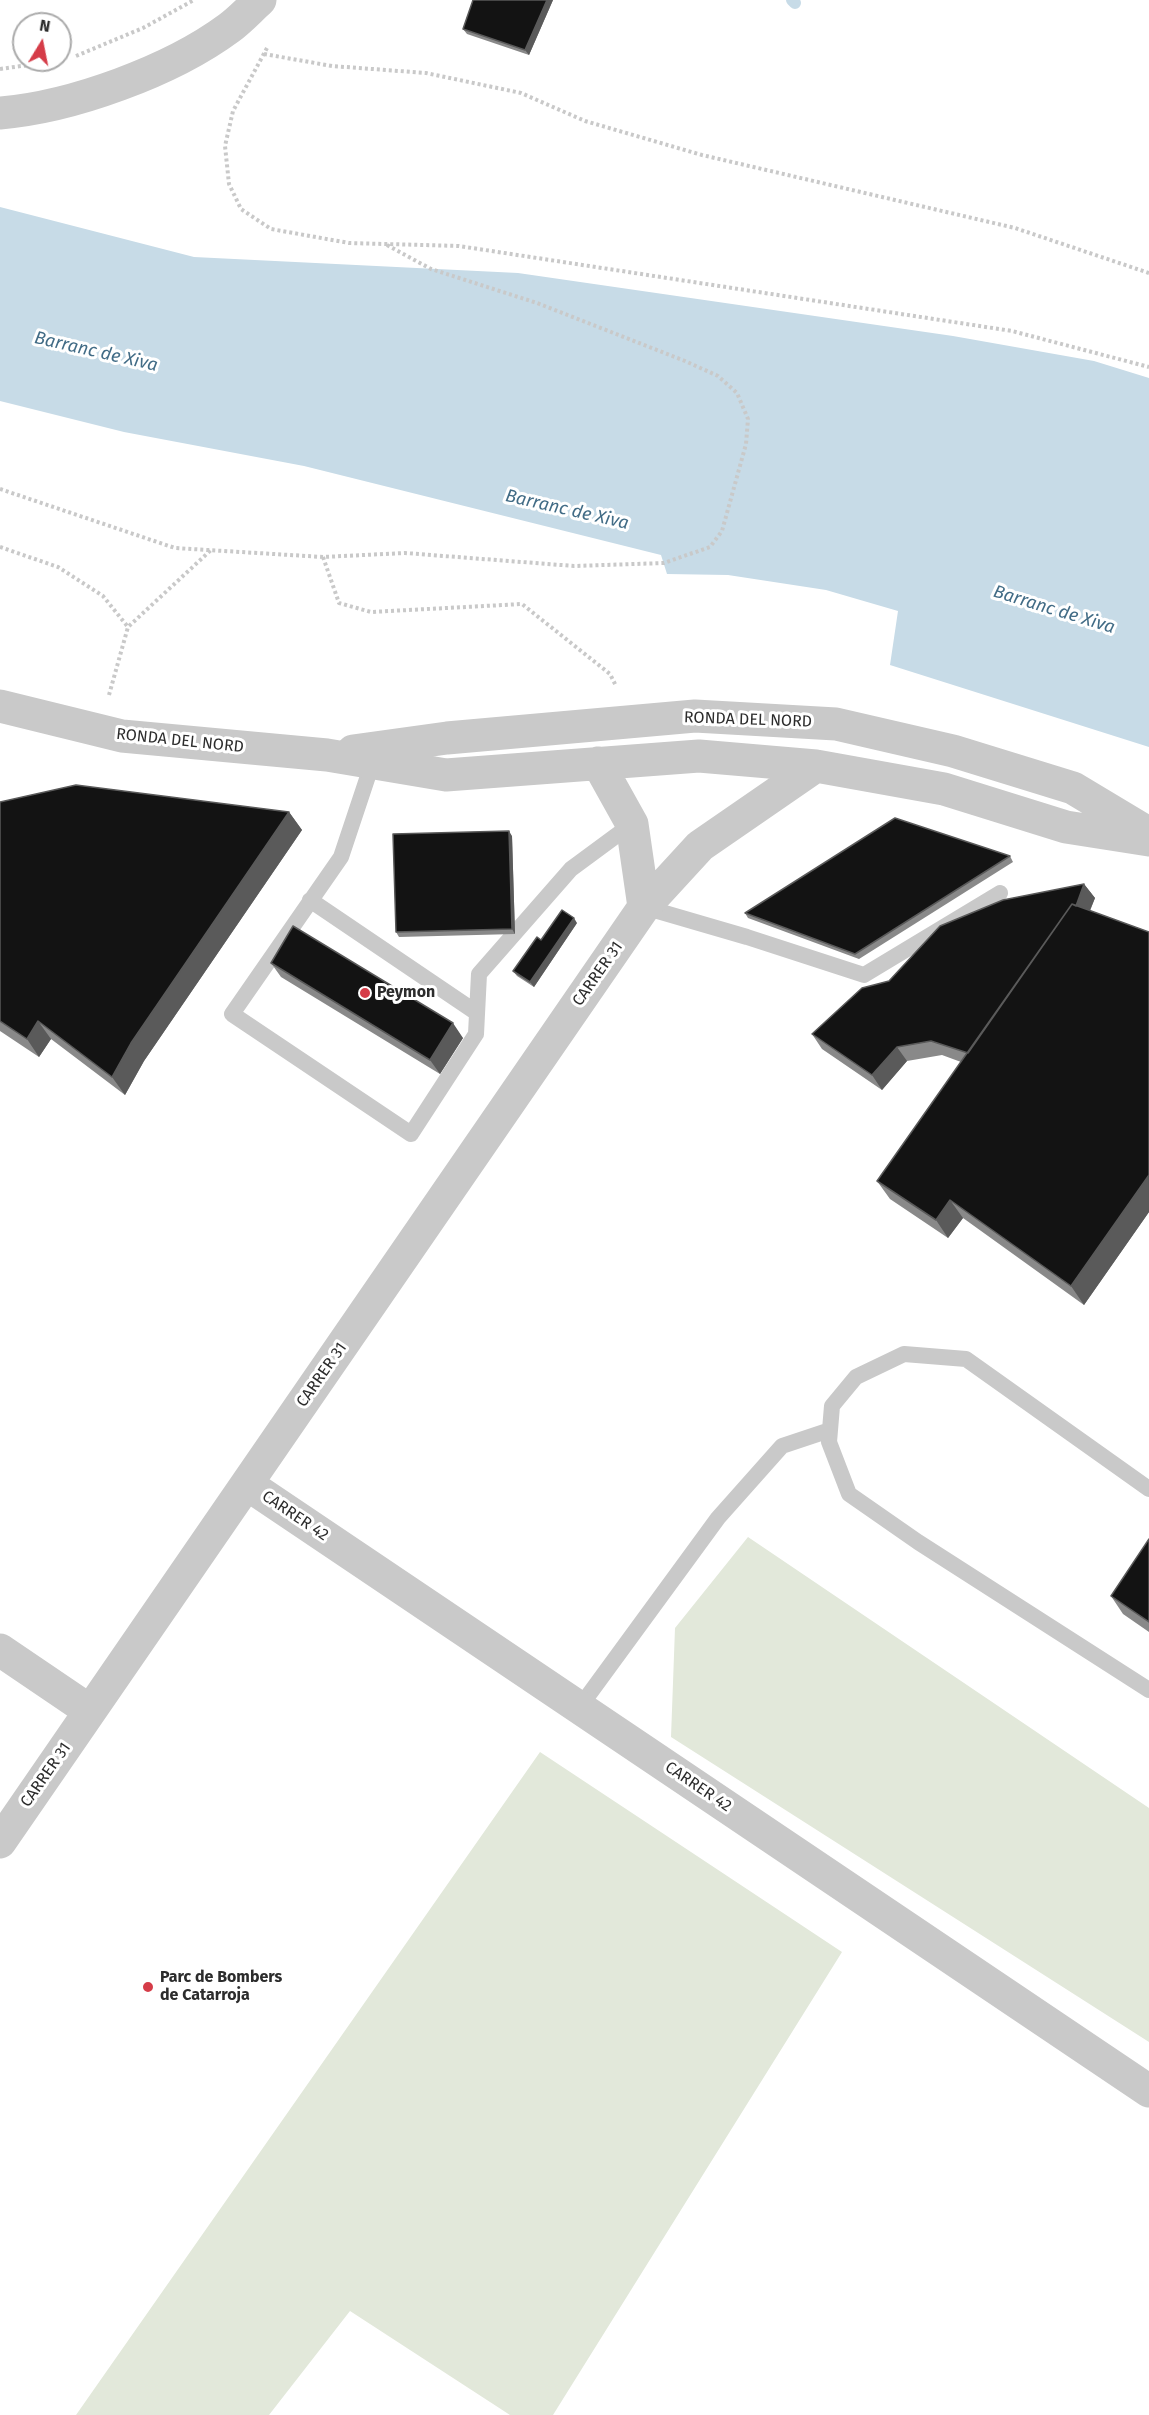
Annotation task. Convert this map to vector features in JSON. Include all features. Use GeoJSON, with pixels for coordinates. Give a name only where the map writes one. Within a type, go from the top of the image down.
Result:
{"type":"FeatureCollection","features":[{"type":"Feature","properties":{"kind":"street"},"geometry":{"type":"LineString","coordinates":[[0,113],[19,111],[96,93],[164,67],[229,28],[260,0]]}},
{"type":"Feature","properties":{"kind":"street","name":"RONDA DEL NORD"},"geometry":{"type":"LineString","coordinates":[[0,706],[122,736],[327,755],[446,775],[699,756],[816,766],[944,789],[1066,827],[1149,840]]}},
{"type":"Feature","properties":{"kind":"street","name":"RONDA DEL NORD"},"geometry":{"type":"LineString","coordinates":[[327,755],[447,738],[695,716],[836,724],[953,751],[1073,788],[1149,834]]}},
{"type":"Feature","properties":{"kind":"street"},"geometry":{"type":"LineString","coordinates":[[598,764],[632,824],[644,907]]}},
{"type":"Feature","properties":{"kind":"street","name":"CARRER 31"},"geometry":{"type":"LineString","coordinates":[[0,1842],[644,907],[700,846],[816,766]]}},
{"type":"Feature","properties":{"kind":"street","name":"CARRER 42"},"geometry":{"type":"LineString","coordinates":[[247,1484],[1149,2091]]}},
{"type":"Feature","properties":{"kind":"street"},"geometry":{"type":"LineString","coordinates":[[0,1650],[90,1711]]}},
{"type":"Feature","properties":{"kind":"lane"},"geometry":{"type":"LineString","coordinates":[[372,764],[341,857],[232,1014],[411,1134],[476,1034],[479,974],[571,869],[632,824]]}},
{"type":"Feature","properties":{"kind":"lane"},"geometry":{"type":"LineString","coordinates":[[644,907],[864,975],[1000,893]]}},
{"type":"Feature","properties":{"kind":"lane"},"geometry":{"type":"LineString","coordinates":[[310,900],[477,1013]]}},
{"type":"Feature","properties":{"kind":"lane"},"geometry":{"type":"LineString","coordinates":[[1149,1489],[966,1359],[904,1354],[856,1377],[832,1407],[829,1443],[849,1494],[918,1542],[1149,1690]]}},
{"type":"Feature","properties":{"kind":"lane"},"geometry":{"type":"LineString","coordinates":[[579,1708],[718,1518],[782,1446],[830,1430]]}},
{"type":"Feature","properties":{"kind":"path"},"geometry":{"type":"LineString","coordinates":[[0,69],[67,60],[143,28],[194,0]]}},
{"type":"Feature","properties":{"kind":"path"},"geometry":{"type":"LineString","coordinates":[[269,44],[233,111],[225,146],[229,184],[241,209],[271,229],[349,243],[459,246],[1012,332],[1149,368]]}},
{"type":"Feature","properties":{"kind":"path"},"geometry":{"type":"LineString","coordinates":[[264,54],[332,66],[426,74],[521,93],[585,121],[702,155],[1015,228],[1149,273]]}},
{"type":"Feature","properties":{"kind":"path"},"geometry":{"type":"LineString","coordinates":[[0,489],[175,548],[323,557],[405,553],[574,566],[664,563],[710,547],[722,531],[746,444],[748,419],[737,393],[718,376],[685,361],[537,303],[431,269],[385,244]]}},
{"type":"Feature","properties":{"kind":"path"},"geometry":{"type":"LineString","coordinates":[[0,547],[58,567],[103,596],[128,627]]}},
{"type":"Feature","properties":{"kind":"path"},"geometry":{"type":"LineString","coordinates":[[99,731],[128,627],[210,550]]}},
{"type":"Feature","properties":{"kind":"path"},"geometry":{"type":"LineString","coordinates":[[323,557],[339,603],[371,612],[522,604],[610,674],[634,721]]}},
{"type":"Feature","properties":{"kind":"shaded area"},"geometry":{"type":"Polygon","coordinates":[[[748,1537],[1149,1808],[1149,2042],[671,1737],[675,1628],[748,1537]]]}},
{"type":"Feature","properties":{"kind":"shaded area"},"geometry":{"type":"Polygon","coordinates":[[[540,1752],[842,1952],[553,2415],[510,2415],[350,2311],[269,2415],[76,2415],[540,1752]]]}},
{"type":"Feature","properties":{"kind":"water","name":"Barranc de Xiva"},"geometry":{"type":"Polygon","coordinates":[[[0,207],[194,257],[518,273],[953,336],[1094,361],[1149,378],[1149,747],[890,665],[898,611],[826,590],[728,575],[667,574],[661,555],[304,466],[124,432],[0,401],[0,207]]]}},
{"type":"Feature","properties":{"kind":"building"},"geometry":{"type":"Polygon","coordinates":[[[473,0],[547,0],[525,50],[463,29],[473,0]]]}},
{"type":"Feature","properties":{"kind":"building"},"geometry":{"type":"Polygon","coordinates":[[[76,785],[289,812],[131,1043],[112,1077],[38,1021],[27,1039],[0,1021],[0,802],[76,785]]]}},
{"type":"Feature","properties":{"kind":"building"},"geometry":{"type":"Polygon","coordinates":[[[895,818],[1010,856],[855,954],[745,913],[895,818]]]}},
{"type":"Feature","properties":{"kind":"building"},"geometry":{"type":"Polygon","coordinates":[[[509,831],[512,929],[396,932],[393,834],[509,831]]]}},
{"type":"Feature","properties":{"kind":"building"},"geometry":{"type":"Polygon","coordinates":[[[1084,884],[1076,906],[1072,904],[968,1053],[931,1041],[897,1047],[872,1075],[812,1034],[862,988],[889,981],[940,926],[1003,900],[1084,884]]]}},
{"type":"Feature","properties":{"kind":"building"},"geometry":{"type":"Polygon","coordinates":[[[1072,904],[1149,932],[1149,1175],[1071,1286],[950,1200],[936,1220],[877,1181],[1072,904]]]}},
{"type":"Feature","properties":{"kind":"building"},"geometry":{"type":"Polygon","coordinates":[[[562,910],[574,918],[530,982],[513,971],[537,937],[541,940],[562,910]]]}},
{"type":"Feature","properties":{"kind":"building"},"geometry":{"type":"Polygon","coordinates":[[[293,926],[453,1023],[430,1060],[271,963],[293,926]]]}},
{"type":"Feature","properties":{"kind":"building"},"geometry":{"type":"Polygon","coordinates":[[[1149,1539],[1149,1622],[1111,1596],[1149,1539]]]}},
{"type":"Feature","properties":{"kind":"waterway"},"geometry":{"type":"LineString","coordinates":[[792,0],[795,3]]}},
{"type":"Feature","properties":{"kind":"place","name":"Peymon"},"geometry":{"type":"Point","coordinates":[365,993]}},
{"type":"Feature","properties":{"kind":"place","name":"Parc de Bombers de Catarroja"},"geometry":{"type":"Point","coordinates":[148,1987]}}]}
